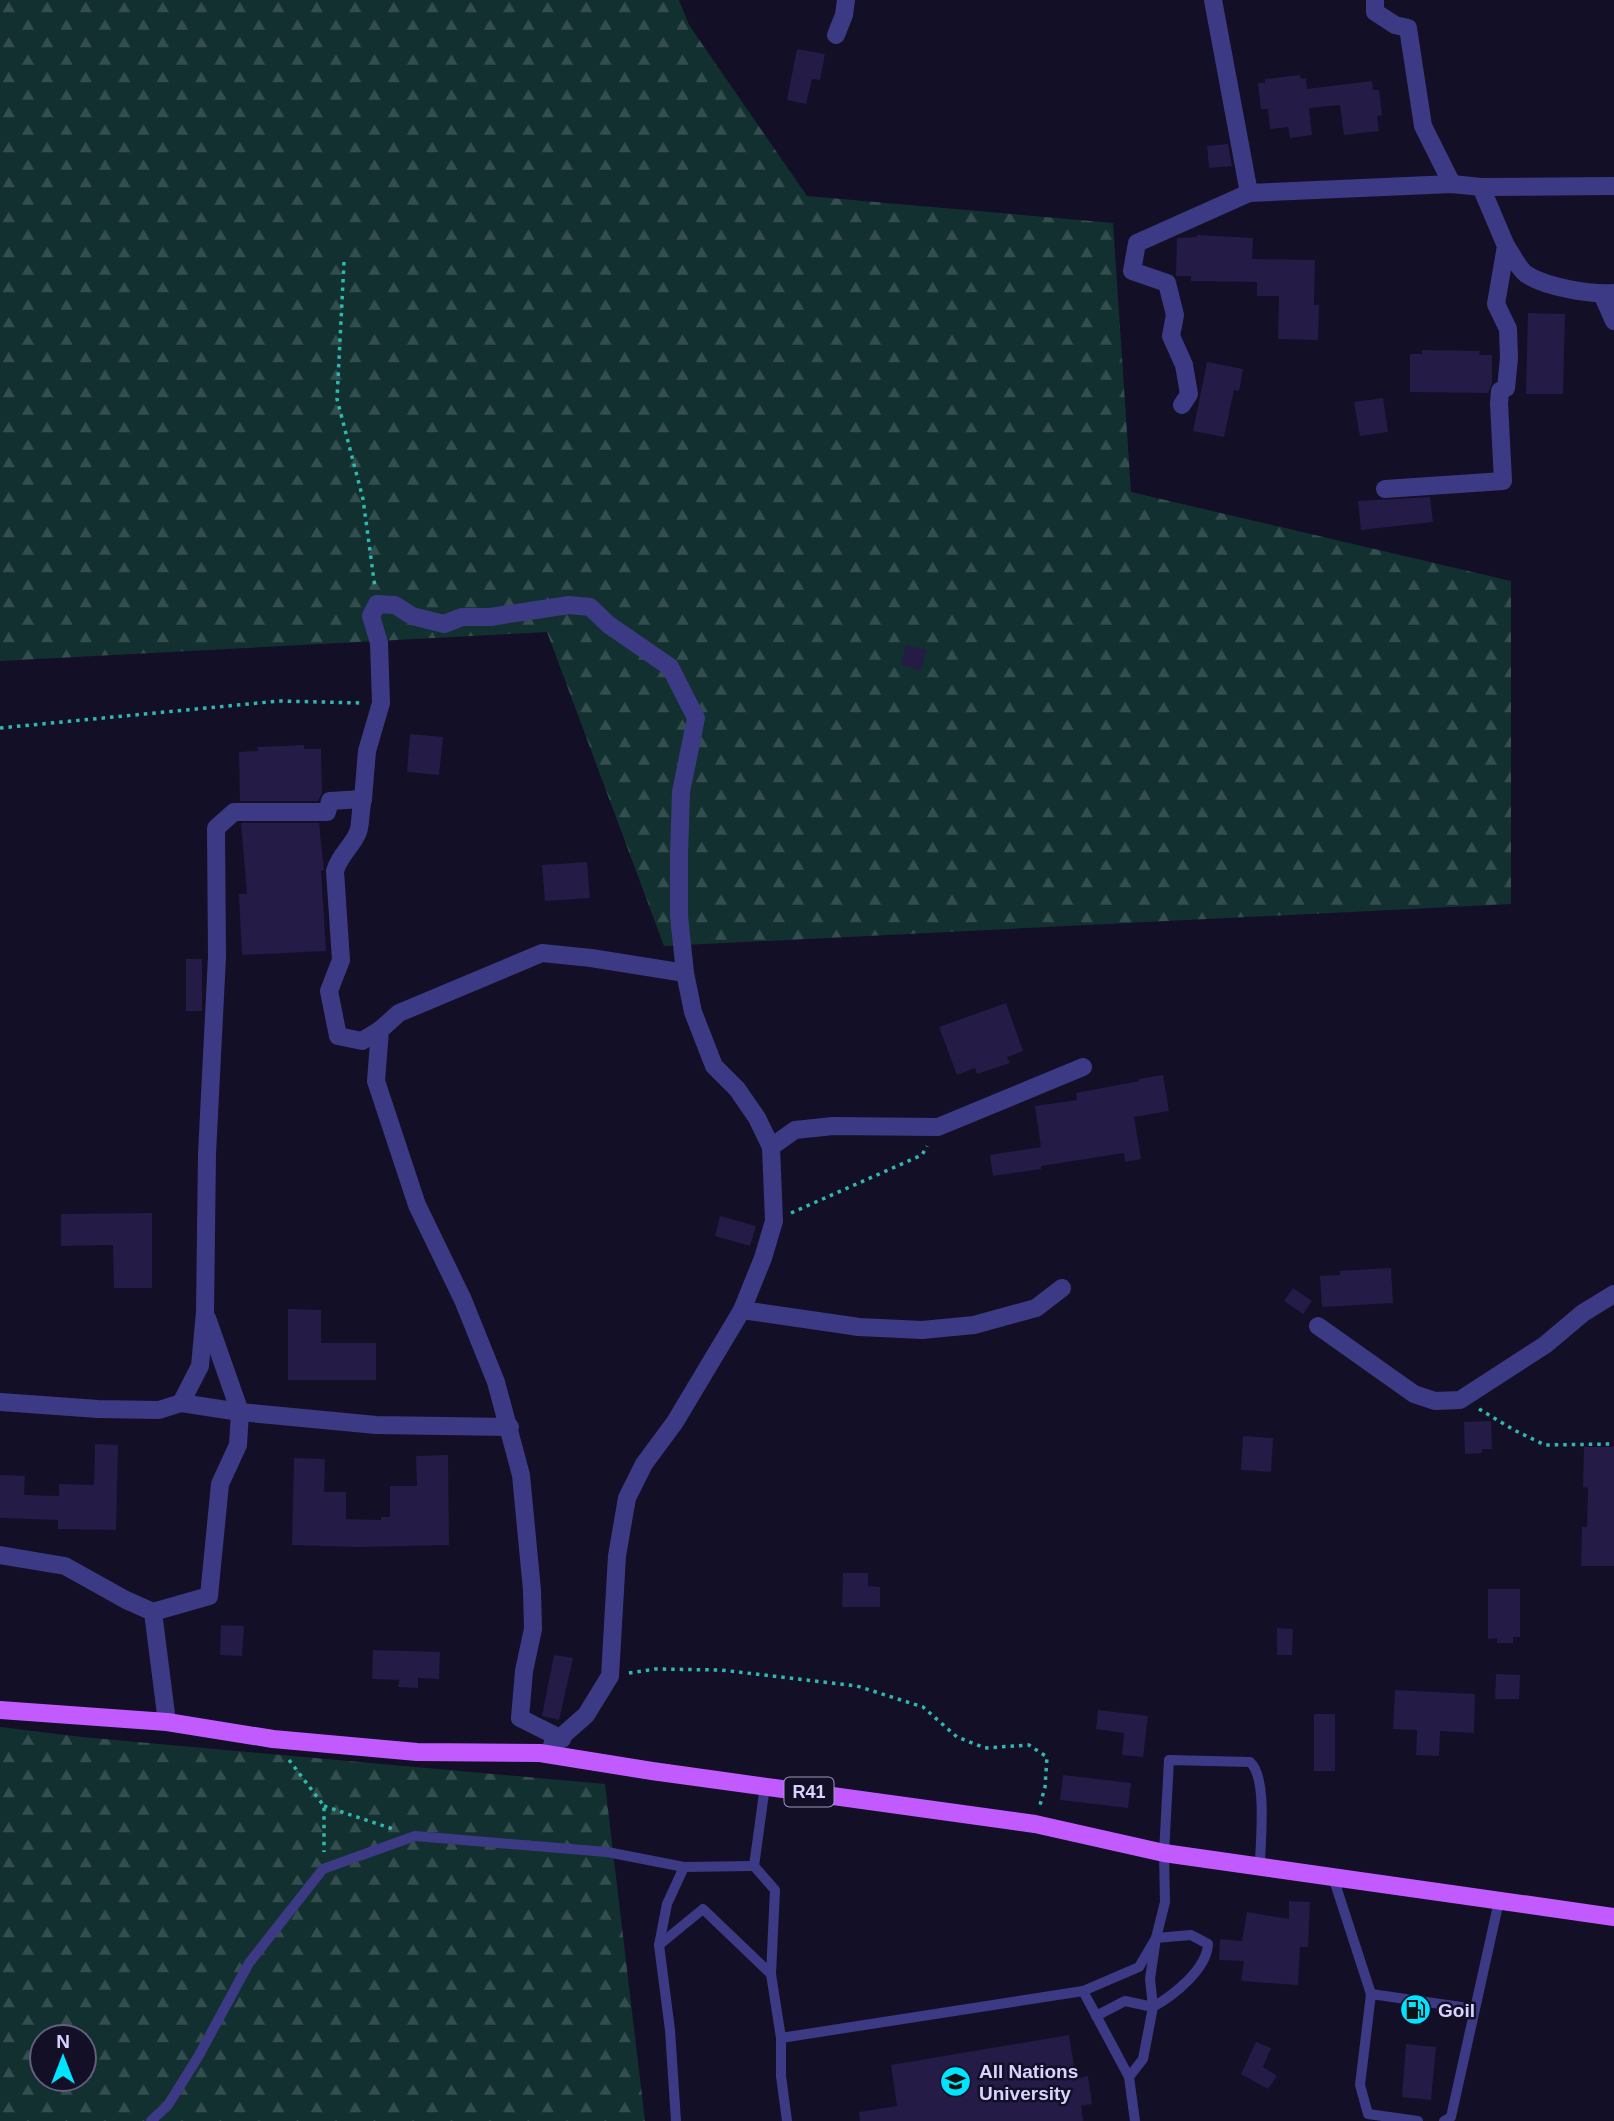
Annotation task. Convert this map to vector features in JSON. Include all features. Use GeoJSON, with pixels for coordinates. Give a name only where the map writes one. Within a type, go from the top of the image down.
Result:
{"type":"FeatureCollection","features":[{"type":"Feature","properties":{"kind":"main road","name":"R41"},"geometry":{"type":"LineString","coordinates":[[0,1710],[167,1722],[273,1739],[417,1752],[540,1753],[1035,1824],[1164,1853],[1614,1917]]}},
{"type":"Feature","properties":{"kind":"street"},"geometry":{"type":"LineString","coordinates":[[836,35],[844,15],[846,0]]}},
{"type":"Feature","properties":{"kind":"street"},"geometry":{"type":"LineString","coordinates":[[1213,0],[1249,193]]}},
{"type":"Feature","properties":{"kind":"street"},"geometry":{"type":"LineString","coordinates":[[1376,0],[1376,12],[1395,25],[1408,28],[1423,126],[1452,184]]}},
{"type":"Feature","properties":{"kind":"street"},"geometry":{"type":"LineString","coordinates":[[1182,405],[1189,394],[1184,365],[1171,336],[1175,315],[1167,283],[1132,271],[1137,243],[1249,193],[1452,184],[1481,187],[1614,186]]}},
{"type":"Feature","properties":{"kind":"street"},"geometry":{"type":"LineString","coordinates":[[1481,187],[1506,246],[1525,273],[1553,285],[1608,293],[1614,321]]}},
{"type":"Feature","properties":{"kind":"street"},"geometry":{"type":"LineString","coordinates":[[1385,489],[1503,481],[1499,403],[1500,391],[1506,388],[1508,329],[1496,304],[1506,246]]}},
{"type":"Feature","properties":{"kind":"street"},"geometry":{"type":"LineString","coordinates":[[540,1753],[562,1739],[586,1715],[610,1676],[617,1556],[627,1498],[645,1464],[675,1422],[742,1310],[763,1258],[774,1221],[771,1147],[751,1108],[714,1066],[693,1012],[685,973],[679,916],[681,793],[696,718],[670,667],[609,625],[590,607],[569,605],[490,617],[462,617],[444,624],[412,616],[395,605],[377,604],[371,616],[379,643],[382,704],[366,751],[359,831],[339,858],[335,871],[341,960],[329,990],[338,1036],[362,1041],[399,1013],[542,953],[685,973]]}},
{"type":"Feature","properties":{"kind":"street"},"geometry":{"type":"LineString","coordinates":[[181,1403],[200,1366],[205,1312],[206,1154],[217,957],[216,828],[234,812],[327,812],[330,801],[363,799]]}},
{"type":"Feature","properties":{"kind":"street"},"geometry":{"type":"LineString","coordinates":[[380,1030],[376,1081],[417,1205],[463,1300],[496,1382],[522,1475],[533,1629],[524,1671],[520,1718],[562,1739]]}},
{"type":"Feature","properties":{"kind":"street"},"geometry":{"type":"LineString","coordinates":[[771,1147],[794,1130],[832,1126],[938,1127],[1083,1068]]}},
{"type":"Feature","properties":{"kind":"street"},"geometry":{"type":"LineString","coordinates":[[742,1310],[859,1327],[922,1329],[974,1325],[1035,1308],[1062,1287]]}},
{"type":"Feature","properties":{"kind":"street"},"geometry":{"type":"LineString","coordinates":[[1318,1326],[1414,1394],[1436,1401],[1460,1400],[1545,1345],[1583,1313],[1614,1294]]}},
{"type":"Feature","properties":{"kind":"street"},"geometry":{"type":"LineString","coordinates":[[0,1555],[65,1566],[153,1612],[209,1596],[220,1484],[238,1445],[240,1412],[205,1312]]}},
{"type":"Feature","properties":{"kind":"street"},"geometry":{"type":"LineString","coordinates":[[0,1402],[159,1410],[181,1403],[240,1412],[376,1425],[510,1427]]}},
{"type":"Feature","properties":{"kind":"street"},"geometry":{"type":"LineString","coordinates":[[153,1612],[167,1722]]}},
{"type":"Feature","properties":{"kind":"lane"},"geometry":{"type":"LineString","coordinates":[[1129,2077],[1143,2059],[1153,2007],[1150,1979],[1165,1902],[1164,1853],[1169,1760],[1250,1762],[1256,1768],[1260,1785],[1260,1866]]}},
{"type":"Feature","properties":{"kind":"lane"},"geometry":{"type":"LineString","coordinates":[[765,1786],[754,1866],[775,1890],[771,1973],[781,2038],[781,2076],[787,2121]]}},
{"type":"Feature","properties":{"kind":"lane"},"geometry":{"type":"LineString","coordinates":[[151,2121],[168,2105],[249,1963],[323,1869],[415,1836],[607,1852],[684,1867],[754,1866]]}},
{"type":"Feature","properties":{"kind":"lane"},"geometry":{"type":"LineString","coordinates":[[676,2121],[670,2030],[659,1945],[667,1905],[684,1867]]}},
{"type":"Feature","properties":{"kind":"lane"},"geometry":{"type":"LineString","coordinates":[[1333,1876],[1371,1994],[1360,2085],[1368,2114],[1418,2121]]}},
{"type":"Feature","properties":{"kind":"lane"},"geometry":{"type":"LineString","coordinates":[[1444,2121],[1451,2117],[1499,1901]]}},
{"type":"Feature","properties":{"kind":"lane"},"geometry":{"type":"LineString","coordinates":[[659,1945],[703,1909],[771,1973]]}},
{"type":"Feature","properties":{"kind":"lane"},"geometry":{"type":"LineString","coordinates":[[1096,2016],[1125,2001],[1153,2007],[1173,1996],[1207,1954],[1208,1944],[1191,1935],[1156,1938]]}},
{"type":"Feature","properties":{"kind":"lane"},"geometry":{"type":"LineString","coordinates":[[781,2038],[1083,1992],[1139,1967],[1156,1938]]}},
{"type":"Feature","properties":{"kind":"lane"},"geometry":{"type":"LineString","coordinates":[[1083,1992],[1129,2077],[1135,2121]]}},
{"type":"Feature","properties":{"kind":"lane"},"geometry":{"type":"LineString","coordinates":[[1371,1994],[1475,2010]]}},
{"type":"Feature","properties":{"kind":"path"},"geometry":{"type":"LineString","coordinates":[[345,262],[337,399],[363,499],[377,604]]}},
{"type":"Feature","properties":{"kind":"path"},"geometry":{"type":"LineString","coordinates":[[0,728],[279,701],[382,704]]}},
{"type":"Feature","properties":{"kind":"path"},"geometry":{"type":"LineString","coordinates":[[774,1221],[922,1156],[938,1127]]}},
{"type":"Feature","properties":{"kind":"path"},"geometry":{"type":"LineString","coordinates":[[1460,1400],[1545,1445],[1614,1444]]}},
{"type":"Feature","properties":{"kind":"path"},"geometry":{"type":"LineString","coordinates":[[610,1676],[655,1669],[721,1670],[857,1686],[923,1707],[957,1737],[985,1748],[1030,1745],[1047,1757],[1045,1787],[1035,1824]]}},
{"type":"Feature","properties":{"kind":"path"},"geometry":{"type":"LineString","coordinates":[[273,1739],[324,1806],[415,1836]]}},
{"type":"Feature","properties":{"kind":"path"},"geometry":{"type":"LineString","coordinates":[[323,1869],[324,1806]]}},
{"type":"Feature","properties":{"kind":"green space"},"geometry":{"type":"Polygon","coordinates":[[[0,0],[679,0],[689,25],[807,196],[1113,223],[1131,492],[1511,581],[1511,904],[664,946],[547,632],[0,661],[0,0]]]}},
{"type":"Feature","properties":{"kind":"green space"},"geometry":{"type":"Polygon","coordinates":[[[0,1727],[82,1737],[605,1784],[645,2121],[0,2121],[0,1727]]]}},
{"type":"Feature","properties":{"kind":"building"},"geometry":{"type":"Polygon","coordinates":[[[797,49],[825,54],[820,80],[812,79],[806,104],[787,100],[797,49]]]}},
{"type":"Feature","properties":{"kind":"building"},"geometry":{"type":"Polygon","coordinates":[[[1300,75],[1301,79],[1306,78],[1307,89],[1372,81],[1373,90],[1379,90],[1382,115],[1377,116],[1379,131],[1344,135],[1340,105],[1309,108],[1312,135],[1290,138],[1288,127],[1270,129],[1268,109],[1261,109],[1258,83],[1265,83],[1265,79],[1300,75]]]}},
{"type":"Feature","properties":{"kind":"building"},"geometry":{"type":"Polygon","coordinates":[[[1228,144],[1232,166],[1209,168],[1207,146],[1228,144]]]}},
{"type":"Feature","properties":{"kind":"building"},"geometry":{"type":"Polygon","coordinates":[[[1197,235],[1253,238],[1252,259],[1315,260],[1314,305],[1319,305],[1318,340],[1278,339],[1279,296],[1257,296],[1257,282],[1191,281],[1191,276],[1176,276],[1177,238],[1197,235]]]}},
{"type":"Feature","properties":{"kind":"building"},"geometry":{"type":"Polygon","coordinates":[[[1528,313],[1565,314],[1563,394],[1526,394],[1528,313]]]}},
{"type":"Feature","properties":{"kind":"building"},"geometry":{"type":"Polygon","coordinates":[[[1422,350],[1480,351],[1479,355],[1492,355],[1492,383],[1488,393],[1410,392],[1410,354],[1422,354],[1422,350]]]}},
{"type":"Feature","properties":{"kind":"building"},"geometry":{"type":"Polygon","coordinates":[[[1207,362],[1243,369],[1239,391],[1234,390],[1224,437],[1193,431],[1207,362]]]}},
{"type":"Feature","properties":{"kind":"building"},"geometry":{"type":"Polygon","coordinates":[[[1383,398],[1388,432],[1360,436],[1354,402],[1383,398]]]}},
{"type":"Feature","properties":{"kind":"building"},"geometry":{"type":"Polygon","coordinates":[[[1430,497],[1433,522],[1361,530],[1358,501],[1430,497]]]}},
{"type":"Feature","properties":{"kind":"building"},"geometry":{"type":"Polygon","coordinates":[[[906,645],[926,650],[921,670],[901,665],[906,645]]]}},
{"type":"Feature","properties":{"kind":"building"},"geometry":{"type":"Polygon","coordinates":[[[410,734],[443,737],[439,775],[407,772],[410,734]]]}},
{"type":"Feature","properties":{"kind":"building"},"geometry":{"type":"Polygon","coordinates":[[[304,745],[304,749],[321,749],[322,793],[318,801],[240,801],[239,752],[258,751],[257,747],[304,745]]]}},
{"type":"Feature","properties":{"kind":"building"},"geometry":{"type":"Polygon","coordinates":[[[241,823],[319,823],[324,870],[321,871],[326,951],[242,955],[239,894],[247,894],[241,823]]]}},
{"type":"Feature","properties":{"kind":"building"},"geometry":{"type":"Polygon","coordinates":[[[587,862],[590,898],[545,901],[542,865],[587,862]]]}},
{"type":"Feature","properties":{"kind":"building"},"geometry":{"type":"Polygon","coordinates":[[[186,959],[202,959],[202,1011],[186,1011],[186,959]]]}},
{"type":"Feature","properties":{"kind":"building"},"geometry":{"type":"Polygon","coordinates":[[[1006,1003],[1023,1051],[1007,1057],[1010,1063],[977,1074],[975,1068],[957,1075],[939,1027],[1006,1003]]]}},
{"type":"Feature","properties":{"kind":"building"},"geometry":{"type":"Polygon","coordinates":[[[1163,1075],[1169,1111],[1134,1117],[1141,1159],[1125,1162],[1124,1153],[993,1176],[990,1155],[1041,1147],[1035,1106],[1077,1100],[1076,1093],[1163,1075]]]}},
{"type":"Feature","properties":{"kind":"building"},"geometry":{"type":"Polygon","coordinates":[[[152,1213],[152,1288],[114,1288],[113,1245],[61,1246],[61,1214],[152,1213]]]}},
{"type":"Feature","properties":{"kind":"building"},"geometry":{"type":"Polygon","coordinates":[[[720,1216],[756,1226],[750,1246],[715,1236],[720,1216]]]}},
{"type":"Feature","properties":{"kind":"building"},"geometry":{"type":"Polygon","coordinates":[[[1391,1268],[1393,1303],[1322,1307],[1320,1276],[1340,1275],[1340,1271],[1391,1268]]]}},
{"type":"Feature","properties":{"kind":"building"},"geometry":{"type":"Polygon","coordinates":[[[1293,1288],[1312,1301],[1303,1314],[1284,1301],[1293,1288]]]}},
{"type":"Feature","properties":{"kind":"building"},"geometry":{"type":"Polygon","coordinates":[[[288,1309],[321,1310],[321,1343],[376,1343],[376,1380],[288,1380],[288,1309]]]}},
{"type":"Feature","properties":{"kind":"building"},"geometry":{"type":"Polygon","coordinates":[[[1491,1421],[1492,1449],[1482,1449],[1482,1453],[1465,1454],[1464,1422],[1491,1421]]]}},
{"type":"Feature","properties":{"kind":"building"},"geometry":{"type":"Polygon","coordinates":[[[1243,1436],[1273,1438],[1271,1472],[1241,1470],[1243,1436]]]}},
{"type":"Feature","properties":{"kind":"building"},"geometry":{"type":"Polygon","coordinates":[[[95,1444],[118,1445],[116,1530],[58,1529],[58,1520],[0,1518],[0,1475],[25,1476],[24,1495],[59,1496],[59,1484],[94,1485],[95,1444]]]}},
{"type":"Feature","properties":{"kind":"building"},"geometry":{"type":"Polygon","coordinates":[[[1584,1447],[1614,1447],[1614,1566],[1581,1566],[1582,1527],[1587,1527],[1588,1488],[1583,1487],[1584,1447]]]}},
{"type":"Feature","properties":{"kind":"building"},"geometry":{"type":"Polygon","coordinates":[[[448,1455],[449,1545],[292,1545],[294,1458],[325,1459],[324,1492],[346,1492],[346,1519],[381,1520],[381,1517],[390,1517],[390,1486],[417,1486],[416,1456],[448,1455]]]}},
{"type":"Feature","properties":{"kind":"building"},"geometry":{"type":"Polygon","coordinates":[[[843,1573],[868,1573],[868,1586],[880,1587],[880,1607],[842,1607],[843,1573]]]}},
{"type":"Feature","properties":{"kind":"building"},"geometry":{"type":"Polygon","coordinates":[[[1488,1589],[1520,1589],[1520,1637],[1513,1637],[1513,1643],[1497,1643],[1497,1638],[1488,1639],[1488,1589]]]}},
{"type":"Feature","properties":{"kind":"building"},"geometry":{"type":"Polygon","coordinates":[[[221,1625],[244,1626],[242,1656],[220,1655],[221,1625]]]}},
{"type":"Feature","properties":{"kind":"building"},"geometry":{"type":"Polygon","coordinates":[[[1277,1628],[1293,1629],[1292,1655],[1277,1655],[1277,1628]]]}},
{"type":"Feature","properties":{"kind":"building"},"geometry":{"type":"Polygon","coordinates":[[[373,1650],[440,1652],[439,1679],[418,1678],[418,1688],[398,1687],[399,1680],[372,1679],[373,1650]]]}},
{"type":"Feature","properties":{"kind":"building"},"geometry":{"type":"Polygon","coordinates":[[[554,1655],[573,1658],[559,1720],[542,1716],[554,1655]]]}},
{"type":"Feature","properties":{"kind":"building"},"geometry":{"type":"Polygon","coordinates":[[[1496,1674],[1520,1675],[1519,1699],[1495,1699],[1496,1674]]]}},
{"type":"Feature","properties":{"kind":"building"},"geometry":{"type":"Polygon","coordinates":[[[1395,1690],[1475,1694],[1474,1733],[1440,1731],[1439,1756],[1416,1755],[1417,1730],[1393,1729],[1395,1690]]]}},
{"type":"Feature","properties":{"kind":"building"},"geometry":{"type":"Polygon","coordinates":[[[1098,1710],[1148,1716],[1143,1757],[1122,1755],[1124,1733],[1096,1729],[1098,1710]]]}},
{"type":"Feature","properties":{"kind":"building"},"geometry":{"type":"Polygon","coordinates":[[[1314,1714],[1335,1714],[1335,1771],[1314,1771],[1314,1714]]]}},
{"type":"Feature","properties":{"kind":"building"},"geometry":{"type":"Polygon","coordinates":[[[1063,1775],[1131,1783],[1128,1808],[1060,1800],[1063,1775]]]}},
{"type":"Feature","properties":{"kind":"building"},"geometry":{"type":"Polygon","coordinates":[[[1289,1901],[1310,1902],[1308,1947],[1300,1947],[1298,1985],[1241,1981],[1244,1961],[1219,1960],[1220,1939],[1242,1941],[1247,1912],[1289,1919],[1289,1901]]]}},
{"type":"Feature","properties":{"kind":"building"},"geometry":{"type":"Polygon","coordinates":[[[1069,2035],[1076,2079],[1088,2076],[1092,2104],[1081,2106],[1083,2121],[860,2121],[859,2112],[897,2106],[891,2065],[1069,2035]]]}},
{"type":"Feature","properties":{"kind":"building"},"geometry":{"type":"Polygon","coordinates":[[[1256,2042],[1271,2048],[1263,2067],[1277,2076],[1268,2089],[1241,2074],[1256,2042]]]}},
{"type":"Feature","properties":{"kind":"building"},"geometry":{"type":"Polygon","coordinates":[[[1406,2044],[1436,2047],[1431,2100],[1402,2097],[1406,2044]]]}},
{"type":"Feature","properties":{"kind":"place","name":"Goil"},"geometry":{"type":"Point","coordinates":[1415,2010]}},
{"type":"Feature","properties":{"kind":"place","name":"All Nations University"},"geometry":{"type":"Point","coordinates":[956,2082]}}]}
